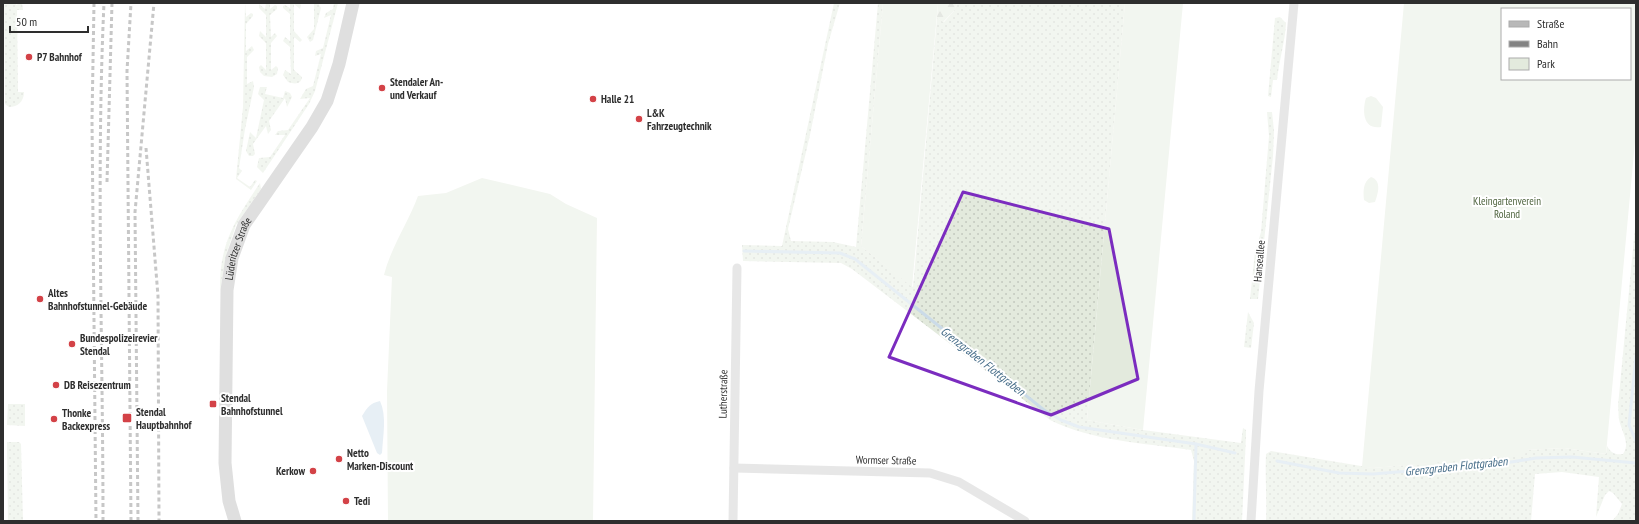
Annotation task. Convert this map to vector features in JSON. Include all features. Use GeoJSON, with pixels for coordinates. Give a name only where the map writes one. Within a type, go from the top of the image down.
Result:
{"type":"FeatureCollection","features":[{"type":"Feature","properties":{"kind":"main road","name":"Lüderitzer Straße"},"geometry":{"type":"LineString","coordinates":[[235,521],[228,495],[225,463],[226,298],[232,258],[244,225],[312,127],[327,100],[339,64],[353,3]]}},
{"type":"Feature","properties":{"kind":"street","name":"Hanseallee"},"geometry":{"type":"LineString","coordinates":[[1251,521],[1259,391],[1294,3]]}},
{"type":"Feature","properties":{"kind":"street","name":"Lutherstraße"},"geometry":{"type":"LineString","coordinates":[[733,521],[737,268]]}},
{"type":"Feature","properties":{"kind":"street","name":"Wormser Straße"},"geometry":{"type":"LineString","coordinates":[[734,468],[930,473],[959,482],[1025,521]]}},
{"type":"Feature","properties":{"kind":"highlighted area"},"geometry":{"type":"Polygon","coordinates":[[[963,192],[1109,229],[1138,379],[1051,415],[889,357],[963,192]]]}},
{"type":"Feature","properties":{"kind":"green space"},"geometry":{"type":"Polygon","coordinates":[[[4,3],[14,3],[17,5],[18,3],[22,3],[23,10],[17,10],[18,92],[24,92],[24,95],[22,101],[18,105],[12,107],[5,104],[4,3]]]}},
{"type":"Feature","properties":{"kind":"green space"},"geometry":{"type":"Polygon","coordinates":[[[245,3],[246,17],[251,13],[253,14],[246,24],[246,51],[252,46],[254,50],[247,57],[247,84],[253,81],[254,87],[245,129],[239,168],[242,171],[237,178],[250,187],[255,180],[257,181],[251,190],[236,179],[243,107],[245,3]]]}},
{"type":"Feature","properties":{"kind":"green space"},"geometry":{"type":"Polygon","coordinates":[[[266,3],[270,3],[270,9],[275,5],[277,6],[277,9],[270,15],[271,37],[275,33],[277,36],[271,43],[271,70],[276,66],[278,68],[277,74],[272,77],[264,76],[260,72],[259,67],[261,65],[266,70],[266,43],[259,36],[260,31],[266,37],[266,15],[259,8],[259,4],[265,9],[266,3]]]}},
{"type":"Feature","properties":{"kind":"green space"},"geometry":{"type":"Polygon","coordinates":[[[290,3],[299,3],[301,5],[300,9],[294,4],[294,31],[302,40],[300,42],[294,37],[294,70],[302,77],[299,83],[288,82],[283,75],[285,70],[291,74],[290,47],[283,41],[285,37],[290,41],[290,14],[283,8],[283,6],[285,5],[290,8],[290,3]]]}},
{"type":"Feature","properties":{"kind":"green space"},"geometry":{"type":"Polygon","coordinates":[[[314,3],[318,3],[321,8],[313,40],[310,42],[307,37],[314,29],[314,3]]]}},
{"type":"Feature","properties":{"kind":"green space"},"geometry":{"type":"Polygon","coordinates":[[[334,3],[338,3],[315,91],[309,104],[263,173],[257,167],[259,158],[270,157],[285,135],[275,135],[278,131],[288,130],[310,98],[300,99],[306,89],[313,86],[321,54],[315,56],[316,51],[323,48],[331,15],[324,18],[326,13],[333,9],[334,3]]]}},
{"type":"Feature","properties":{"kind":"green space"},"geometry":{"type":"Polygon","coordinates":[[[834,3],[840,3],[828,44],[810,135],[788,229],[791,241],[833,242],[856,247],[878,3],[883,3],[861,246],[913,287],[937,18],[944,22],[954,11],[957,3],[1125,3],[1087,420],[1143,430],[1241,443],[1243,428],[1246,430],[1246,436],[1242,521],[1192,521],[1194,461],[1191,450],[1101,437],[1083,433],[1050,420],[852,269],[841,263],[743,261],[742,245],[782,246],[834,3]]]}},
{"type":"Feature","properties":{"kind":"green space"},"geometry":{"type":"Polygon","coordinates":[[[883,3],[938,3],[912,287],[861,246],[883,3]]]}},
{"type":"Feature","properties":{"kind":"green space"},"geometry":{"type":"Polygon","coordinates":[[[938,3],[957,3],[954,11],[943,22],[937,18],[938,3]]]}},
{"type":"Feature","properties":{"kind":"green space"},"geometry":{"type":"Polygon","coordinates":[[[1125,3],[1183,3],[1143,430],[1087,420],[1125,3]]]}},
{"type":"Feature","properties":{"kind":"green space","name":"Kleingartenverein Roland"},"geometry":{"type":"Polygon","coordinates":[[[1404,3],[1636,3],[1636,131],[1606,454],[1564,448],[1526,450],[1525,455],[1373,468],[1362,467],[1404,3]]]}},
{"type":"Feature","properties":{"kind":"green space"},"geometry":{"type":"Polygon","coordinates":[[[1280,17],[1286,23],[1277,80],[1273,80],[1271,97],[1268,96],[1275,18],[1280,17]]]}},
{"type":"Feature","properties":{"kind":"green space"},"geometry":{"type":"Polygon","coordinates":[[[260,87],[267,87],[265,94],[283,98],[285,91],[290,93],[292,97],[287,107],[285,98],[269,121],[271,130],[268,134],[266,126],[253,144],[255,154],[253,156],[249,156],[246,151],[250,132],[256,138],[264,100],[258,94],[260,87]]]}},
{"type":"Feature","properties":{"kind":"green space"},"geometry":{"type":"Polygon","coordinates":[[[1371,96],[1376,98],[1383,107],[1381,127],[1370,126],[1365,118],[1364,108],[1366,98],[1371,96]]]}},
{"type":"Feature","properties":{"kind":"green space"},"geometry":{"type":"Polygon","coordinates":[[[1267,112],[1272,112],[1274,131],[1273,156],[1258,299],[1250,299],[1255,252],[1261,232],[1269,136],[1267,112]]]}},
{"type":"Feature","properties":{"kind":"green space"},"geometry":{"type":"Polygon","coordinates":[[[1371,177],[1377,181],[1378,188],[1375,202],[1369,203],[1364,200],[1364,190],[1366,181],[1371,177]]]}},
{"type":"Feature","properties":{"kind":"green space"},"geometry":{"type":"Polygon","coordinates":[[[482,178],[550,194],[566,204],[597,218],[593,521],[388,521],[387,391],[392,277],[384,275],[395,245],[418,196],[446,193],[482,178]]]}},
{"type":"Feature","properties":{"kind":"green space"},"geometry":{"type":"Polygon","coordinates":[[[260,183],[261,189],[236,225],[227,252],[220,291],[222,259],[230,233],[243,209],[260,183]]]}},
{"type":"Feature","properties":{"kind":"green space"},"geometry":{"type":"Polygon","coordinates":[[[1636,217],[1636,521],[1612,521],[1618,514],[1622,504],[1613,493],[1609,491],[1605,495],[1596,517],[1599,477],[1562,472],[1535,474],[1531,521],[1266,521],[1266,454],[1271,451],[1373,468],[1525,454],[1525,450],[1564,448],[1606,454],[1607,446],[1614,453],[1623,454],[1626,441],[1619,419],[1618,406],[1636,217]]]}},
{"type":"Feature","properties":{"kind":"green space"},"geometry":{"type":"Polygon","coordinates":[[[1248,312],[1254,323],[1251,348],[1244,347],[1248,312]]]}},
{"type":"Feature","properties":{"kind":"green space"},"geometry":{"type":"Polygon","coordinates":[[[8,404],[25,404],[25,426],[7,425],[8,404]]]}},
{"type":"Feature","properties":{"kind":"green space"},"geometry":{"type":"Polygon","coordinates":[[[7,442],[19,442],[21,444],[23,521],[8,521],[7,442]]]}},
{"type":"Feature","properties":{"kind":"water"},"geometry":{"type":"Polygon","coordinates":[[[380,401],[384,426],[382,453],[380,455],[377,453],[362,416],[369,406],[380,401]]]}},
{"type":"Feature","properties":{"kind":"waterway","name":"Grenzgraben Flottgraben"},"geometry":{"type":"LineString","coordinates":[[744,251],[840,253],[855,259],[1044,410],[1061,420],[1079,427],[1196,444],[1235,453]]}},
{"type":"Feature","properties":{"kind":"waterway"},"geometry":{"type":"LineString","coordinates":[[1636,356],[1629,425],[1636,441]]}},
{"type":"Feature","properties":{"kind":"waterway"},"geometry":{"type":"LineString","coordinates":[[1194,521],[1196,444]]}},
{"type":"Feature","properties":{"kind":"waterway","name":"Grenzgraben Flottgraben"},"geometry":{"type":"LineString","coordinates":[[1277,461],[1339,473],[1373,474],[1505,463],[1536,458],[1572,457],[1636,463]]}},
{"type":"Feature","properties":{"kind":"railway"},"geometry":{"type":"LineString","coordinates":[[94,3],[92,120],[96,521]]}},
{"type":"Feature","properties":{"kind":"railway"},"geometry":{"type":"LineString","coordinates":[[103,521],[100,133],[104,3]]}},
{"type":"Feature","properties":{"kind":"railway"},"geometry":{"type":"LineString","coordinates":[[107,182],[112,3]]}},
{"type":"Feature","properties":{"kind":"railway"},"geometry":{"type":"LineString","coordinates":[[131,3],[127,71],[131,521]]}},
{"type":"Feature","properties":{"kind":"railway"},"geometry":{"type":"LineString","coordinates":[[138,521],[135,212],[154,3]]}},
{"type":"Feature","properties":{"kind":"railway"},"geometry":{"type":"LineString","coordinates":[[146,148],[158,296],[159,521]]}},
{"type":"Feature","properties":{"kind":"place","name":"P7 Bahnhof"},"geometry":{"type":"Point","coordinates":[29,57]}},
{"type":"Feature","properties":{"kind":"place","name":"Stendaler An- und Verkauf"},"geometry":{"type":"Point","coordinates":[382,88]}},
{"type":"Feature","properties":{"kind":"place","name":"Halle 21"},"geometry":{"type":"Point","coordinates":[593,99]}},
{"type":"Feature","properties":{"kind":"place","name":"L&K Fahrzeugtechnik"},"geometry":{"type":"Point","coordinates":[639,119]}},
{"type":"Feature","properties":{"kind":"place","name":"Altes Bahnhofstunnel-Gebäude"},"geometry":{"type":"Point","coordinates":[40,299]}},
{"type":"Feature","properties":{"kind":"place","name":"Bundespolizeirevier Stendal"},"geometry":{"type":"Point","coordinates":[72,344]}},
{"type":"Feature","properties":{"kind":"place","name":"DB Reisezentrum"},"geometry":{"type":"Point","coordinates":[56,385]}},
{"type":"Feature","properties":{"kind":"place","name":"Stendal Bahnhofstunnel"},"geometry":{"type":"Point","coordinates":[213,404]}},
{"type":"Feature","properties":{"kind":"place","name":"Stendal Hauptbahnhof"},"geometry":{"type":"Point","coordinates":[127,418]}},
{"type":"Feature","properties":{"kind":"place","name":"Thonke Backexpress"},"geometry":{"type":"Point","coordinates":[54,419]}},
{"type":"Feature","properties":{"kind":"place","name":"Netto Marken-Discount"},"geometry":{"type":"Point","coordinates":[339,459]}},
{"type":"Feature","properties":{"kind":"place","name":"Kerkow"},"geometry":{"type":"Point","coordinates":[313,471]}},
{"type":"Feature","properties":{"kind":"place","name":"Tedi"},"geometry":{"type":"Point","coordinates":[346,501]}}]}
